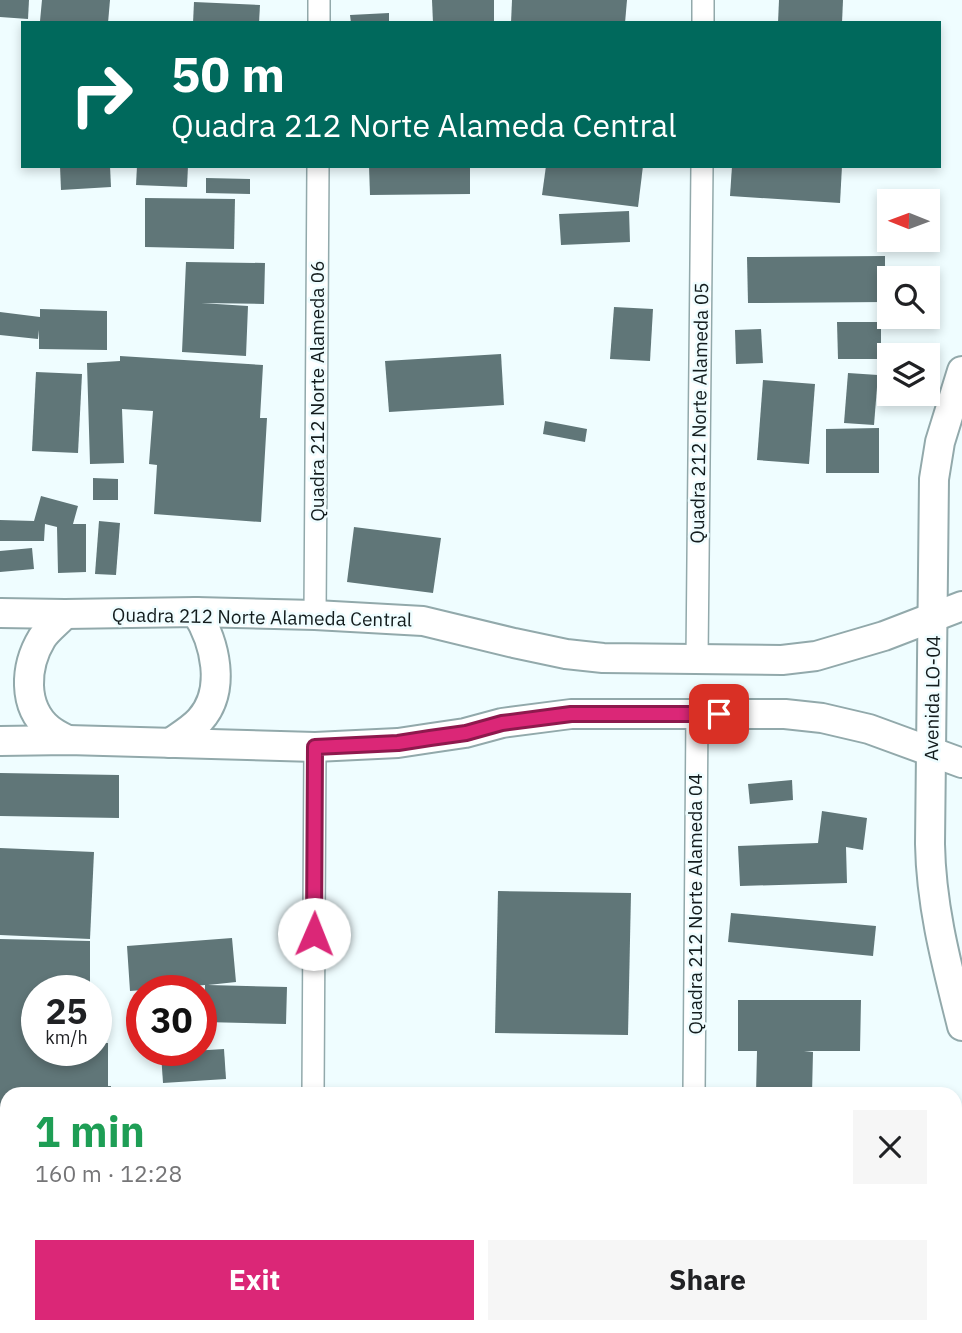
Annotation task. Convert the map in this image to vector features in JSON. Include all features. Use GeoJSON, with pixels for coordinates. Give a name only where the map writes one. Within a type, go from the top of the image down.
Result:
{"type":"FeatureCollection","features":[{"type":"Feature","properties":{"kind":"street"},"geometry":{"type":"LineString","coordinates":[[319,0],[319,21]]}},
{"type":"Feature","properties":{"kind":"street"},"geometry":{"type":"LineString","coordinates":[[703,0],[703,21]]}},
{"type":"Feature","properties":{"kind":"street","name":"Quadra 212 Norte Alameda 06"},"geometry":{"type":"LineString","coordinates":[[315,615],[318,168]]}},
{"type":"Feature","properties":{"kind":"street","name":"Quadra 212 Norte Alameda 05"},"geometry":{"type":"LineString","coordinates":[[697,660],[702,168]]}},
{"type":"Feature","properties":{"kind":"street","name":"Avenida LO-04"},"geometry":{"type":"LineString","coordinates":[[962,371],[940,442],[934,479],[930,844],[931,885],[942,947],[962,1026]]}},
{"type":"Feature","properties":{"kind":"street","name":"Quadra 212 Norte Alameda Central"},"geometry":{"type":"LineString","coordinates":[[0,613],[196,612],[423,621],[566,654],[697,660],[804,659],[884,636],[962,606]]}},
{"type":"Feature","properties":{"kind":"street"},"geometry":{"type":"LineString","coordinates":[[170,743],[201,719],[211,701],[215,663],[206,628],[196,612]]}},
{"type":"Feature","properties":{"kind":"street"},"geometry":{"type":"LineString","coordinates":[[65,614],[43,637],[30,669],[28,686],[38,717],[50,730],[68,740]]}},
{"type":"Feature","properties":{"kind":"street"},"geometry":{"type":"LineString","coordinates":[[0,741],[68,740],[315,747],[398,743],[466,733],[502,723],[571,714],[801,714],[869,729],[962,763]]}},
{"type":"Feature","properties":{"kind":"street","name":"Quadra 212 Norte Alameda 04"},"geometry":{"type":"LineString","coordinates":[[694,1087],[697,714]]}},
{"type":"Feature","properties":{"kind":"street"},"geometry":{"type":"LineString","coordinates":[[313,1087],[315,747]]}},
{"type":"Feature","properties":{"kind":"building"},"geometry":{"type":"Polygon","coordinates":[[[0,0],[29,0],[28,19],[0,17],[0,0]]]}},
{"type":"Feature","properties":{"kind":"building"},"geometry":{"type":"Polygon","coordinates":[[[42,0],[110,0],[108,21],[40,21],[42,0]]]}},
{"type":"Feature","properties":{"kind":"building"},"geometry":{"type":"Polygon","coordinates":[[[432,0],[494,0],[494,21],[433,21],[432,0]]]}},
{"type":"Feature","properties":{"kind":"building"},"geometry":{"type":"Polygon","coordinates":[[[512,0],[627,0],[625,21],[511,21],[512,0]]]}},
{"type":"Feature","properties":{"kind":"building"},"geometry":{"type":"Polygon","coordinates":[[[779,0],[843,0],[842,21],[778,21],[779,0]]]}},
{"type":"Feature","properties":{"kind":"building"},"geometry":{"type":"Polygon","coordinates":[[[194,2],[260,5],[259,21],[193,21],[194,2]]]}},
{"type":"Feature","properties":{"kind":"building"},"geometry":{"type":"Polygon","coordinates":[[[389,13],[389,21],[351,21],[350,15],[389,13]]]}},
{"type":"Feature","properties":{"kind":"building"},"geometry":{"type":"Polygon","coordinates":[[[60,168],[110,168],[111,187],[61,190],[60,168]]]}},
{"type":"Feature","properties":{"kind":"building"},"geometry":{"type":"Polygon","coordinates":[[[137,168],[188,168],[187,187],[136,185],[137,168]]]}},
{"type":"Feature","properties":{"kind":"building"},"geometry":{"type":"Polygon","coordinates":[[[369,168],[470,168],[470,194],[370,195],[369,168]]]}},
{"type":"Feature","properties":{"kind":"building"},"geometry":{"type":"Polygon","coordinates":[[[546,168],[643,168],[638,207],[542,195],[546,168]]]}},
{"type":"Feature","properties":{"kind":"building"},"geometry":{"type":"Polygon","coordinates":[[[732,168],[842,168],[840,203],[730,196],[732,168]]]}},
{"type":"Feature","properties":{"kind":"building"},"geometry":{"type":"Polygon","coordinates":[[[206,178],[250,179],[250,194],[206,193],[206,178]]]}},
{"type":"Feature","properties":{"kind":"building"},"geometry":{"type":"Polygon","coordinates":[[[145,198],[235,199],[234,249],[145,247],[145,198]]]}},
{"type":"Feature","properties":{"kind":"building"},"geometry":{"type":"Polygon","coordinates":[[[629,211],[630,242],[561,245],[559,214],[629,211]]]}},
{"type":"Feature","properties":{"kind":"building"},"geometry":{"type":"Polygon","coordinates":[[[885,256],[885,266],[877,266],[877,302],[748,303],[747,257],[885,256]]]}},
{"type":"Feature","properties":{"kind":"building"},"geometry":{"type":"Polygon","coordinates":[[[186,262],[265,263],[264,304],[201,303],[248,306],[246,356],[182,352],[186,262]]]}},
{"type":"Feature","properties":{"kind":"building"},"geometry":{"type":"Polygon","coordinates":[[[614,307],[653,309],[650,361],[610,359],[614,307]]]}},
{"type":"Feature","properties":{"kind":"building"},"geometry":{"type":"Polygon","coordinates":[[[40,309],[107,311],[107,350],[39,349],[39,330],[38,339],[0,335],[0,312],[40,317],[40,309]]]}},
{"type":"Feature","properties":{"kind":"building"},"geometry":{"type":"Polygon","coordinates":[[[837,322],[877,322],[877,329],[881,329],[881,343],[877,343],[877,359],[838,359],[837,322]]]}},
{"type":"Feature","properties":{"kind":"building"},"geometry":{"type":"Polygon","coordinates":[[[761,329],[763,363],[736,364],[735,330],[761,329]]]}},
{"type":"Feature","properties":{"kind":"building"},"geometry":{"type":"Polygon","coordinates":[[[501,354],[504,405],[389,412],[385,361],[501,354]]]}},
{"type":"Feature","properties":{"kind":"building"},"geometry":{"type":"Polygon","coordinates":[[[120,356],[263,365],[260,418],[267,418],[261,522],[154,514],[157,465],[149,464],[153,411],[122,409],[124,463],[90,464],[87,363],[120,361],[120,356]]]}},
{"type":"Feature","properties":{"kind":"building"},"geometry":{"type":"Polygon","coordinates":[[[36,372],[82,374],[78,453],[32,451],[36,372]]]}},
{"type":"Feature","properties":{"kind":"building"},"geometry":{"type":"Polygon","coordinates":[[[848,373],[877,375],[874,425],[844,423],[848,373]]]}},
{"type":"Feature","properties":{"kind":"building"},"geometry":{"type":"Polygon","coordinates":[[[763,380],[815,384],[809,464],[757,460],[763,380]]]}},
{"type":"Feature","properties":{"kind":"building"},"geometry":{"type":"Polygon","coordinates":[[[545,421],[587,429],[585,442],[543,434],[545,421]]]}},
{"type":"Feature","properties":{"kind":"building"},"geometry":{"type":"Polygon","coordinates":[[[879,428],[879,473],[826,473],[826,429],[879,428]]]}},
{"type":"Feature","properties":{"kind":"building"},"geometry":{"type":"Polygon","coordinates":[[[93,478],[118,479],[118,500],[93,500],[93,478]]]}},
{"type":"Feature","properties":{"kind":"building"},"geometry":{"type":"Polygon","coordinates":[[[41,496],[78,506],[73,524],[86,524],[86,572],[58,573],[57,527],[45,524],[44,541],[0,541],[0,520],[34,521],[41,496]]]}},
{"type":"Feature","properties":{"kind":"building"},"geometry":{"type":"Polygon","coordinates":[[[99,521],[120,523],[116,575],[95,574],[99,521]]]}},
{"type":"Feature","properties":{"kind":"building"},"geometry":{"type":"Polygon","coordinates":[[[354,527],[441,538],[433,593],[347,582],[354,527]]]}},
{"type":"Feature","properties":{"kind":"building"},"geometry":{"type":"Polygon","coordinates":[[[32,548],[34,569],[0,572],[0,551],[32,548]]]}},
{"type":"Feature","properties":{"kind":"building"},"geometry":{"type":"Polygon","coordinates":[[[0,773],[119,775],[119,818],[0,816],[0,773]]]}},
{"type":"Feature","properties":{"kind":"building"},"geometry":{"type":"Polygon","coordinates":[[[792,780],[793,800],[750,804],[748,784],[792,780]]]}},
{"type":"Feature","properties":{"kind":"building"},"geometry":{"type":"Polygon","coordinates":[[[822,811],[867,818],[863,850],[846,847],[847,883],[740,886],[738,846],[818,843],[822,811]]]}},
{"type":"Feature","properties":{"kind":"building"},"geometry":{"type":"Polygon","coordinates":[[[0,848],[94,852],[90,939],[0,935],[0,848]]]}},
{"type":"Feature","properties":{"kind":"building"},"geometry":{"type":"Polygon","coordinates":[[[498,891],[631,893],[628,1035],[495,1033],[498,891]]]}},
{"type":"Feature","properties":{"kind":"building"},"geometry":{"type":"Polygon","coordinates":[[[731,913],[876,926],[873,956],[728,942],[731,913]]]}},
{"type":"Feature","properties":{"kind":"building"},"geometry":{"type":"Polygon","coordinates":[[[232,938],[236,982],[217,984],[217,975],[129,975],[127,946],[232,938]]]}},
{"type":"Feature","properties":{"kind":"building"},"geometry":{"type":"Polygon","coordinates":[[[0,939],[90,941],[90,975],[21,975],[21,1066],[108,1066],[108,1086],[111,1087],[0,1087],[0,939]]]}},
{"type":"Feature","properties":{"kind":"building"},"geometry":{"type":"Polygon","coordinates":[[[217,985],[287,987],[286,1024],[217,1022],[217,985]]]}},
{"type":"Feature","properties":{"kind":"building"},"geometry":{"type":"Polygon","coordinates":[[[738,1000],[861,1000],[860,1051],[804,1051],[813,1052],[812,1087],[756,1087],[757,1051],[738,1051],[738,1000]]]}},
{"type":"Feature","properties":{"kind":"building"},"geometry":{"type":"Polygon","coordinates":[[[217,1049],[224,1049],[226,1079],[163,1083],[162,1066],[217,1066],[217,1049]]]}},
{"type":"Feature","properties":{"kind":"route"},"geometry":{"type":"LineString","coordinates":[[314,934],[315,747],[398,743],[466,733],[502,723],[571,714],[719,714]]}}]}
